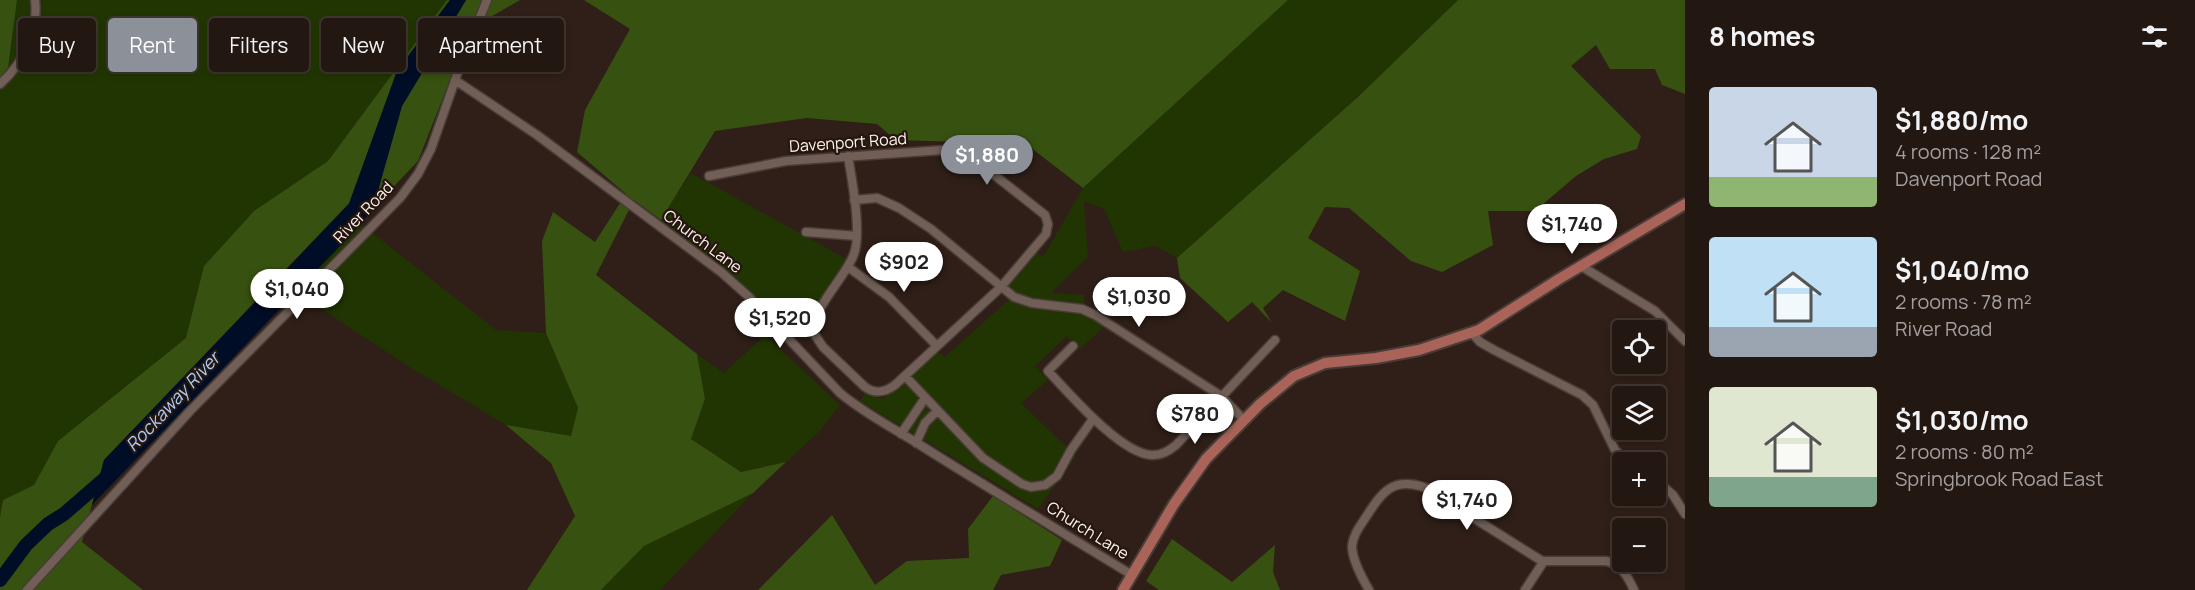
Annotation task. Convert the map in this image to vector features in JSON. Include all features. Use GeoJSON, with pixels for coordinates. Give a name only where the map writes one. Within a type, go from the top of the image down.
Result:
{"type":"FeatureCollection","features":[{"type":"Feature","properties":{"kind":"main road"},"geometry":{"type":"LineString","coordinates":[[1123,590],[1191,478],[1244,420],[1286,381],[1311,367],[1325,363],[1400,354],[1472,333],[1685,204]]}},
{"type":"Feature","properties":{"kind":"street"},"geometry":{"type":"LineString","coordinates":[[0,84],[14,72],[24,53],[34,22],[35,0]]}},
{"type":"Feature","properties":{"kind":"street","name":"River Road"},"geometry":{"type":"LineString","coordinates":[[480,18],[487,0]]}},
{"type":"Feature","properties":{"kind":"street","name":"River Road"},"geometry":{"type":"LineString","coordinates":[[27,590],[182,419],[400,198],[425,162],[458,72]]}},
{"type":"Feature","properties":{"kind":"street","name":"Church Lane"},"geometry":{"type":"LineString","coordinates":[[455,80],[537,135],[721,272],[748,296],[840,393],[857,407],[966,476],[1132,575]]}},
{"type":"Feature","properties":{"kind":"street","name":"Davenport Road"},"geometry":{"type":"LineString","coordinates":[[709,176],[786,161],[932,150],[952,152],[988,170],[1037,206],[1045,215],[1046,234],[1001,287],[905,376],[890,389],[881,392],[865,387],[823,347],[813,332],[816,318],[848,267]]}},
{"type":"Feature","properties":{"kind":"street"},"geometry":{"type":"LineString","coordinates":[[848,156],[857,236],[856,247],[848,267],[889,297],[937,346]]}},
{"type":"Feature","properties":{"kind":"street"},"geometry":{"type":"LineString","coordinates":[[854,200],[877,198],[899,208],[931,229],[1010,295],[1023,301],[1087,310],[1221,396],[1244,420]]}},
{"type":"Feature","properties":{"kind":"street"},"geometry":{"type":"LineString","coordinates":[[806,232],[857,236]]}},
{"type":"Feature","properties":{"kind":"street"},"geometry":{"type":"LineString","coordinates":[[1581,266],[1655,311],[1685,341]]}},
{"type":"Feature","properties":{"kind":"street"},"geometry":{"type":"LineString","coordinates":[[1472,333],[1480,342],[1494,350],[1582,395],[1593,405],[1617,452]]}},
{"type":"Feature","properties":{"kind":"street"},"geometry":{"type":"LineString","coordinates":[[1073,346],[1048,371],[1093,419],[1112,435],[1150,455],[1160,454],[1176,445],[1275,340]]}},
{"type":"Feature","properties":{"kind":"street"},"geometry":{"type":"LineString","coordinates":[[905,376],[983,458],[1022,484],[1036,487],[1049,483],[1057,476],[1071,450],[1093,419]]}},
{"type":"Feature","properties":{"kind":"street"},"geometry":{"type":"LineString","coordinates":[[901,434],[925,398]]}},
{"type":"Feature","properties":{"kind":"street"},"geometry":{"type":"LineString","coordinates":[[916,443],[925,423],[937,411]]}},
{"type":"Feature","properties":{"kind":"street"},"geometry":{"type":"LineString","coordinates":[[1369,590],[1353,556],[1354,537],[1381,495],[1398,485],[1412,484],[1426,488],[1544,561],[1611,562],[1626,574],[1634,590]]}},
{"type":"Feature","properties":{"kind":"street"},"geometry":{"type":"LineString","coordinates":[[1666,489],[1673,495],[1685,514]]}},
{"type":"Feature","properties":{"kind":"street"},"geometry":{"type":"LineString","coordinates":[[1525,590],[1544,561]]}},
{"type":"Feature","properties":{"kind":"green space"},"geometry":{"type":"Polygon","coordinates":[[[0,0],[17,0],[8,68],[0,77],[0,0]]]}},
{"type":"Feature","properties":{"kind":"green space"},"geometry":{"type":"Polygon","coordinates":[[[17,0],[447,0],[434,18],[418,18],[418,39],[406,55],[406,18],[321,18],[321,72],[394,72],[328,161],[254,211],[204,266],[186,338],[58,441],[34,485],[3,500],[0,517],[0,77],[8,68],[17,0]]]}},
{"type":"Feature","properties":{"kind":"green space"},"geometry":{"type":"Polygon","coordinates":[[[447,0],[450,0],[437,18],[434,18],[447,0]]]}},
{"type":"Feature","properties":{"kind":"green space"},"geometry":{"type":"Polygon","coordinates":[[[466,0],[520,0],[489,18],[455,18],[466,0]]]}},
{"type":"Feature","properties":{"kind":"green space"},"geometry":{"type":"Polygon","coordinates":[[[584,0],[1288,0],[1083,188],[1017,137],[999,158],[962,142],[896,140],[877,124],[807,118],[715,131],[661,220],[634,200],[596,275],[697,354],[705,399],[691,439],[741,472],[786,462],[753,493],[644,546],[601,590],[527,590],[575,516],[551,463],[506,425],[571,436],[578,408],[546,333],[542,241],[553,212],[595,242],[626,194],[577,152],[585,110],[630,29],[584,0]]]}},
{"type":"Feature","properties":{"kind":"green space"},"geometry":{"type":"Polygon","coordinates":[[[1288,0],[1458,0],[1359,96],[1177,258],[1156,246],[1123,252],[1104,209],[1084,201],[1088,257],[1051,293],[1084,295],[1084,309],[1109,322],[1080,349],[1067,336],[1035,366],[1048,380],[1021,403],[1076,456],[1038,509],[860,401],[865,393],[883,399],[936,350],[945,357],[1014,295],[1003,284],[1035,251],[1043,257],[1083,188],[1288,0]]]}},
{"type":"Feature","properties":{"kind":"green space"},"geometry":{"type":"Polygon","coordinates":[[[1458,0],[1685,0],[1685,94],[1662,85],[1655,69],[1610,69],[1596,45],[1571,66],[1641,136],[1637,149],[1604,159],[1576,176],[1535,211],[1488,211],[1493,245],[1442,272],[1411,261],[1349,208],[1325,207],[1308,238],[1360,271],[1345,321],[1283,290],[1263,308],[1272,323],[1252,302],[1228,322],[1180,278],[1177,258],[1359,96],[1458,0]]]}},
{"type":"Feature","properties":{"kind":"green space"},"geometry":{"type":"Polygon","coordinates":[[[418,39],[418,43],[406,59],[406,55],[418,39]]]}},
{"type":"Feature","properties":{"kind":"green space"},"geometry":{"type":"Polygon","coordinates":[[[394,72],[397,72],[349,203],[104,460],[82,542],[143,590],[0,590],[0,517],[3,500],[34,485],[58,441],[186,338],[204,266],[254,211],[328,161],[394,72]]]}},
{"type":"Feature","properties":{"kind":"green space"},"geometry":{"type":"Polygon","coordinates":[[[423,72],[453,72],[418,161],[373,208],[402,106],[423,72]]]}},
{"type":"Feature","properties":{"kind":"green space"},"geometry":{"type":"Polygon","coordinates":[[[691,173],[848,260],[804,326],[794,335],[735,277],[661,220],[691,173]]]}},
{"type":"Feature","properties":{"kind":"green space"},"geometry":{"type":"Polygon","coordinates":[[[361,224],[496,330],[546,333],[578,408],[572,436],[506,425],[408,366],[296,292],[361,224]]]}},
{"type":"Feature","properties":{"kind":"green space"},"geometry":{"type":"Polygon","coordinates":[[[765,335],[840,405],[818,433],[786,462],[741,472],[691,439],[705,399],[697,354],[724,373],[765,335]]]}},
{"type":"Feature","properties":{"kind":"green space"},"geometry":{"type":"Polygon","coordinates":[[[753,493],[660,590],[601,590],[644,546],[753,493]]]}},
{"type":"Feature","properties":{"kind":"green space"},"geometry":{"type":"Polygon","coordinates":[[[993,496],[1062,540],[1050,566],[1001,575],[993,590],[758,590],[832,515],[875,585],[907,561],[969,558],[968,529],[993,496]]]}},
{"type":"Feature","properties":{"kind":"green space"},"geometry":{"type":"Polygon","coordinates":[[[1172,539],[1232,582],[1275,545],[1273,572],[1280,590],[1159,590],[1146,581],[1172,539]]]}},
{"type":"Feature","properties":{"kind":"water","name":"Rockaway River"},"geometry":{"type":"Polygon","coordinates":[[[450,0],[466,0],[455,18],[437,18],[450,0]]]}},
{"type":"Feature","properties":{"kind":"water","name":"Rockaway River"},"geometry":{"type":"Polygon","coordinates":[[[418,43],[418,72],[423,72],[402,106],[373,208],[361,224],[92,505],[104,460],[349,204],[397,72],[406,72],[406,59],[418,43]]]}},
{"type":"Feature","properties":{"kind":"waterway","name":"Rockaway River"},"geometry":{"type":"LineString","coordinates":[[0,580],[26,545],[48,524],[64,514],[110,474]]}}]}
